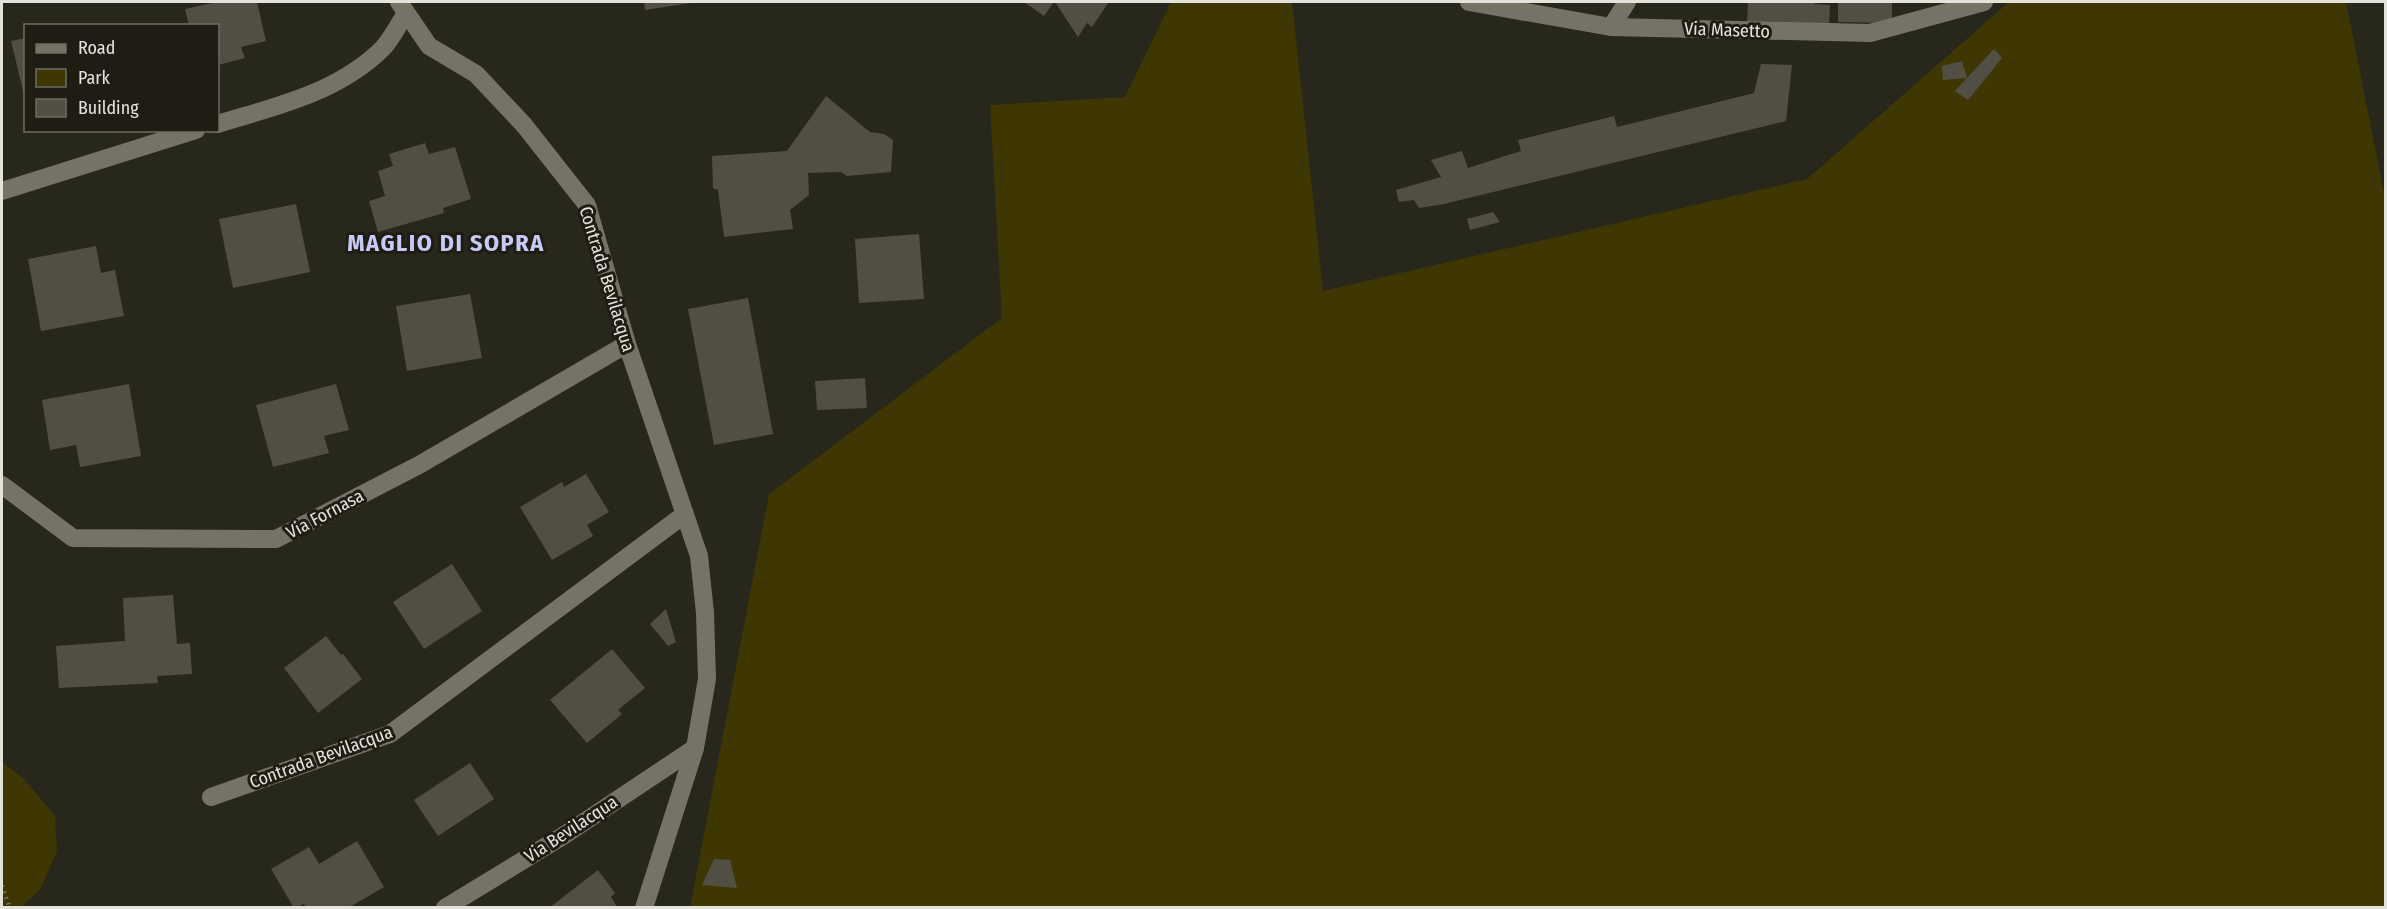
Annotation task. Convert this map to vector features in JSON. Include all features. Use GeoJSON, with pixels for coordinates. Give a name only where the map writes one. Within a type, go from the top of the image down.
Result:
{"type":"FeatureCollection","features":[{"type":"Feature","properties":{"kind":"street","name":"Via Masetto"},"geometry":{"type":"LineString","coordinates":[[1469,2],[1611,27],[1870,33],[1983,2]]}},
{"type":"Feature","properties":{"kind":"street"},"geometry":{"type":"LineString","coordinates":[[1611,27],[1627,2]]}},
{"type":"Feature","properties":{"kind":"street"},"geometry":{"type":"LineString","coordinates":[[219,124],[317,93],[355,73],[385,46],[402,7]]}},
{"type":"Feature","properties":{"kind":"street","name":"Contrada Bevilacqua"},"geometry":{"type":"LineString","coordinates":[[402,7],[429,46],[476,74],[524,124],[587,205],[627,344],[699,556],[705,614],[707,679],[695,748],[644,908]]}},
{"type":"Feature","properties":{"kind":"street"},"geometry":{"type":"LineString","coordinates":[[2,191],[190,132]]}},
{"type":"Feature","properties":{"kind":"street","name":"Via Fornasa"},"geometry":{"type":"LineString","coordinates":[[2,485],[73,538],[276,539],[419,465],[627,344]]}},
{"type":"Feature","properties":{"kind":"street","name":"Contrada Bevilacqua"},"geometry":{"type":"LineString","coordinates":[[212,797],[390,734],[685,514]]}},
{"type":"Feature","properties":{"kind":"street","name":"Via Bevilacqua"},"geometry":{"type":"LineString","coordinates":[[445,908],[566,834],[695,748]]}},
{"type":"Feature","properties":{"kind":"path"},"geometry":{"type":"LineString","coordinates":[[2,886],[10,908]]}},
{"type":"Feature","properties":{"kind":"green space"},"geometry":{"type":"Polygon","coordinates":[[[1171,2],[1292,2],[1323,291],[1807,179],[2009,2],[2346,2],[2386,203],[2385,907],[690,908],[769,494],[1002,318],[990,105],[1125,97],[1171,2]]]}},
{"type":"Feature","properties":{"kind":"green space"},"geometry":{"type":"Polygon","coordinates":[[[2,762],[23,778],[55,816],[57,851],[40,890],[21,907],[2,907],[2,762]]]}},
{"type":"Feature","properties":{"kind":"building"},"geometry":{"type":"Polygon","coordinates":[[[217,2],[257,2],[266,41],[241,47],[245,58],[219,65],[219,24],[189,24],[185,9],[217,2]]]}},
{"type":"Feature","properties":{"kind":"building"},"geometry":{"type":"Polygon","coordinates":[[[644,2],[691,2],[691,3],[645,10],[644,2]]]}},
{"type":"Feature","properties":{"kind":"building"},"geometry":{"type":"Polygon","coordinates":[[[1024,2],[1054,2],[1044,16],[1024,2]]]}},
{"type":"Feature","properties":{"kind":"building"},"geometry":{"type":"Polygon","coordinates":[[[1055,2],[1109,2],[1092,27],[1087,23],[1078,37],[1055,2]]]}},
{"type":"Feature","properties":{"kind":"building"},"geometry":{"type":"Polygon","coordinates":[[[1748,2],[1815,2],[1815,4],[1830,5],[1829,25],[1747,22],[1748,2]]]}},
{"type":"Feature","properties":{"kind":"building"},"geometry":{"type":"Polygon","coordinates":[[[1838,2],[1892,2],[1892,23],[1838,22],[1838,2]]]}},
{"type":"Feature","properties":{"kind":"building"},"geometry":{"type":"Polygon","coordinates":[[[24,38],[24,95],[11,41],[24,38]]]}},
{"type":"Feature","properties":{"kind":"building"},"geometry":{"type":"Polygon","coordinates":[[[1994,49],[2002,58],[1968,100],[1955,91],[1994,49]]]}},
{"type":"Feature","properties":{"kind":"building"},"geometry":{"type":"Polygon","coordinates":[[[1962,61],[1967,78],[1943,80],[1942,66],[1962,61]]]}},
{"type":"Feature","properties":{"kind":"building"},"geometry":{"type":"Polygon","coordinates":[[[1761,64],[1792,65],[1786,121],[1444,204],[1419,208],[1414,200],[1399,202],[1396,190],[1441,177],[1431,160],[1462,151],[1468,168],[1521,151],[1518,140],[1614,116],[1617,127],[1754,93],[1761,64]]]}},
{"type":"Feature","properties":{"kind":"building"},"geometry":{"type":"Polygon","coordinates":[[[826,96],[870,132],[884,134],[893,140],[891,172],[847,176],[841,172],[808,173],[809,195],[790,210],[793,229],[724,237],[718,190],[713,188],[712,156],[787,151],[826,96]]]}},
{"type":"Feature","properties":{"kind":"building"},"geometry":{"type":"Polygon","coordinates":[[[425,143],[429,154],[455,147],[471,199],[443,208],[444,213],[378,232],[369,201],[385,196],[378,171],[393,166],[389,154],[425,143]]]}},
{"type":"Feature","properties":{"kind":"building"},"geometry":{"type":"Polygon","coordinates":[[[296,204],[310,272],[233,288],[219,219],[296,204]]]}},
{"type":"Feature","properties":{"kind":"building"},"geometry":{"type":"Polygon","coordinates":[[[1493,212],[1500,222],[1470,230],[1467,219],[1493,212]]]}},
{"type":"Feature","properties":{"kind":"building"},"geometry":{"type":"Polygon","coordinates":[[[919,234],[924,299],[859,303],[855,239],[919,234]]]}},
{"type":"Feature","properties":{"kind":"building"},"geometry":{"type":"Polygon","coordinates":[[[96,246],[101,273],[115,270],[124,316],[41,331],[28,259],[96,246]]]}},
{"type":"Feature","properties":{"kind":"building"},"geometry":{"type":"Polygon","coordinates":[[[470,294],[482,358],[407,371],[396,306],[470,294]]]}},
{"type":"Feature","properties":{"kind":"building"},"geometry":{"type":"Polygon","coordinates":[[[748,298],[773,434],[714,445],[688,309],[748,298]]]}},
{"type":"Feature","properties":{"kind":"building"},"geometry":{"type":"Polygon","coordinates":[[[865,378],[867,408],[817,410],[815,381],[865,378]]]}},
{"type":"Feature","properties":{"kind":"building"},"geometry":{"type":"Polygon","coordinates":[[[129,384],[141,456],[80,467],[76,445],[50,450],[42,400],[129,384]]]}},
{"type":"Feature","properties":{"kind":"building"},"geometry":{"type":"Polygon","coordinates":[[[336,384],[349,430],[324,436],[329,453],[273,467],[256,405],[336,384]]]}},
{"type":"Feature","properties":{"kind":"building"},"geometry":{"type":"Polygon","coordinates":[[[586,474],[609,512],[587,525],[593,536],[552,560],[520,507],[562,482],[564,487],[586,474]]]}},
{"type":"Feature","properties":{"kind":"building"},"geometry":{"type":"Polygon","coordinates":[[[452,564],[482,611],[424,649],[393,602],[452,564]]]}},
{"type":"Feature","properties":{"kind":"building"},"geometry":{"type":"Polygon","coordinates":[[[173,595],[177,644],[190,643],[192,674],[157,676],[158,683],[59,688],[56,646],[125,641],[123,598],[173,595]]]}},
{"type":"Feature","properties":{"kind":"building"},"geometry":{"type":"Polygon","coordinates":[[[666,609],[676,642],[668,646],[650,624],[666,609]]]}},
{"type":"Feature","properties":{"kind":"building"},"geometry":{"type":"Polygon","coordinates":[[[326,636],[362,679],[318,713],[284,668],[326,636]]]}},
{"type":"Feature","properties":{"kind":"building"},"geometry":{"type":"Polygon","coordinates":[[[612,649],[645,688],[618,710],[622,714],[587,743],[550,700],[612,649]]]}},
{"type":"Feature","properties":{"kind":"building"},"geometry":{"type":"Polygon","coordinates":[[[470,763],[494,799],[438,836],[414,800],[470,763]]]}},
{"type":"Feature","properties":{"kind":"building"},"geometry":{"type":"Polygon","coordinates":[[[357,841],[384,887],[348,908],[306,908],[304,904],[294,908],[271,869],[309,847],[319,864],[357,841]]]}},
{"type":"Feature","properties":{"kind":"building"},"geometry":{"type":"Polygon","coordinates":[[[714,859],[730,860],[737,888],[702,885],[714,859]]]}},
{"type":"Feature","properties":{"kind":"building"},"geometry":{"type":"Polygon","coordinates":[[[598,870],[615,893],[611,897],[618,908],[549,908],[598,870]]]}},
{"type":"Feature","properties":{"kind":"district","name":"MAGLIO DI SOPRA"},"geometry":{"type":"Point","coordinates":[446,243]}}]}
